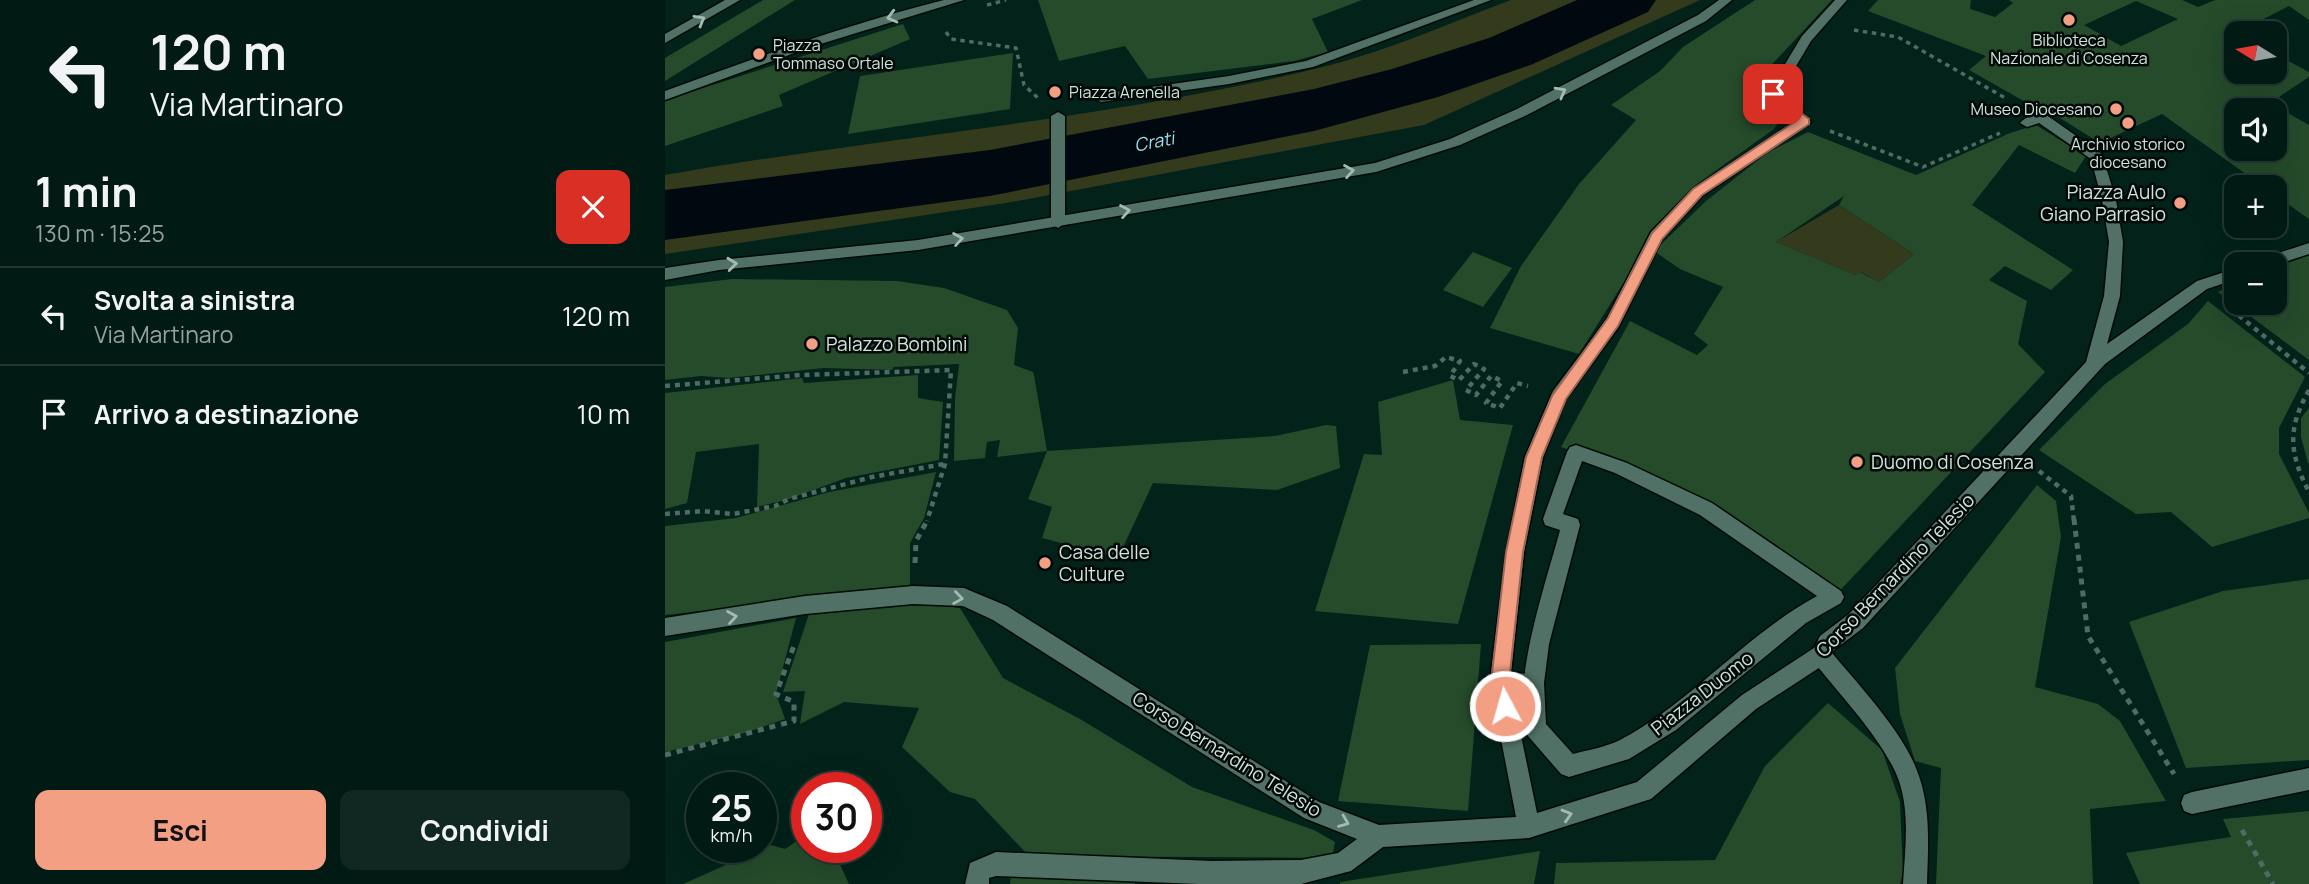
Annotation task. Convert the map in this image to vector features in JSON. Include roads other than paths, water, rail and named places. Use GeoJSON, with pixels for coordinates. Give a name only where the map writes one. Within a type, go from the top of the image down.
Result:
{"type":"FeatureCollection","features":[{"type":"Feature","properties":{"kind":"street"},"geometry":{"type":"LineString","coordinates":[[665,39],[734,0]]}},
{"type":"Feature","properties":{"kind":"street"},"geometry":{"type":"LineString","coordinates":[[665,96],[855,26],[958,0]]}},
{"type":"Feature","properties":{"kind":"street"},"geometry":{"type":"LineString","coordinates":[[1101,98],[1229,80],[1309,64],[1485,0]]}},
{"type":"Feature","properties":{"kind":"street"},"geometry":{"type":"LineString","coordinates":[[665,274],[719,265],[918,245],[1058,223],[1376,166],[1455,142],[1522,112],[1702,18],[1726,0]]}},
{"type":"Feature","properties":{"kind":"street"},"geometry":{"type":"LineString","coordinates":[[1529,827],[1500,682],[1515,552],[1534,457],[1559,396],[1613,322],[1657,236],[1698,192],[1804,122],[1773,94],[1806,39],[1841,0]]}},
{"type":"Feature","properties":{"kind":"street"},"geometry":{"type":"LineString","coordinates":[[1058,116],[1058,223]]}},
{"type":"Feature","properties":{"kind":"street"},"geometry":{"type":"LineString","coordinates":[[2027,124],[2040,117],[2097,157],[2109,200],[2116,242],[2112,296],[2094,364]]}},
{"type":"Feature","properties":{"kind":"street"},"geometry":{"type":"LineString","coordinates":[[2287,255],[2309,248]]}},
{"type":"Feature","properties":{"kind":"street","name":"Corso Bernardino Telesio"},"geometry":{"type":"LineString","coordinates":[[665,627],[805,605],[913,595],[964,597],[1000,612],[1312,810],[1379,836],[1529,827],[1643,792],[1749,702],[1821,655],[1827,643],[1856,621],[2094,364],[2202,285],[2224,277]]}},
{"type":"Feature","properties":{"kind":"street","name":"Piazza Duomo"},"geometry":{"type":"LineString","coordinates":[[1576,452],[1621,468],[1706,509],[1834,597],[1799,616],[1669,723],[1621,751],[1569,766],[1537,728],[1534,683],[1539,644],[1571,525],[1552,519],[1576,452]]}},
{"type":"Feature","properties":{"kind":"street"},"geometry":{"type":"LineString","coordinates":[[1821,655],[1884,734],[1909,778],[1918,827],[1915,884]]}},
{"type":"Feature","properties":{"kind":"street"},"geometry":{"type":"LineString","coordinates":[[1500,682],[1534,683]]}},
{"type":"Feature","properties":{"kind":"street"},"geometry":{"type":"LineString","coordinates":[[2192,803],[2309,779]]}},
{"type":"Feature","properties":{"kind":"street"},"geometry":{"type":"LineString","coordinates":[[977,884],[978,871],[996,864],[1212,873],[1301,872],[1343,863],[1379,836]]}},
{"type":"Feature","properties":{"kind":"waterway","name":"Crati"},"geometry":{"type":"LineString","coordinates":[[665,215],[990,173],[1314,110],[1415,83],[1511,51],[1627,0]]}},
{"type":"Feature","properties":{"kind":"place","name":"Biblioteca Nazionale di Cosenza"},"geometry":{"type":"Point","coordinates":[2069,20]}},
{"type":"Feature","properties":{"kind":"place","name":"Piazza Tommaso Ortale"},"geometry":{"type":"Point","coordinates":[759,54]}},
{"type":"Feature","properties":{"kind":"place","name":"Piazza Arenella"},"geometry":{"type":"Point","coordinates":[1055,92]}},
{"type":"Feature","properties":{"kind":"place","name":"Museo Diocesano"},"geometry":{"type":"Point","coordinates":[2116,109]}},
{"type":"Feature","properties":{"kind":"place","name":"Archivio storico diocesano"},"geometry":{"type":"Point","coordinates":[2128,123]}},
{"type":"Feature","properties":{"kind":"place","name":"Piazza Aulo Giano Parrasio"},"geometry":{"type":"Point","coordinates":[2180,203]}},
{"type":"Feature","properties":{"kind":"place","name":"Palazzo Bombini"},"geometry":{"type":"Point","coordinates":[812,344]}},
{"type":"Feature","properties":{"kind":"place","name":"Duomo di Cosenza"},"geometry":{"type":"Point","coordinates":[1857,462]}},
{"type":"Feature","properties":{"kind":"place","name":"Casa delle Culture"},"geometry":{"type":"Point","coordinates":[1045,563]}}]}
